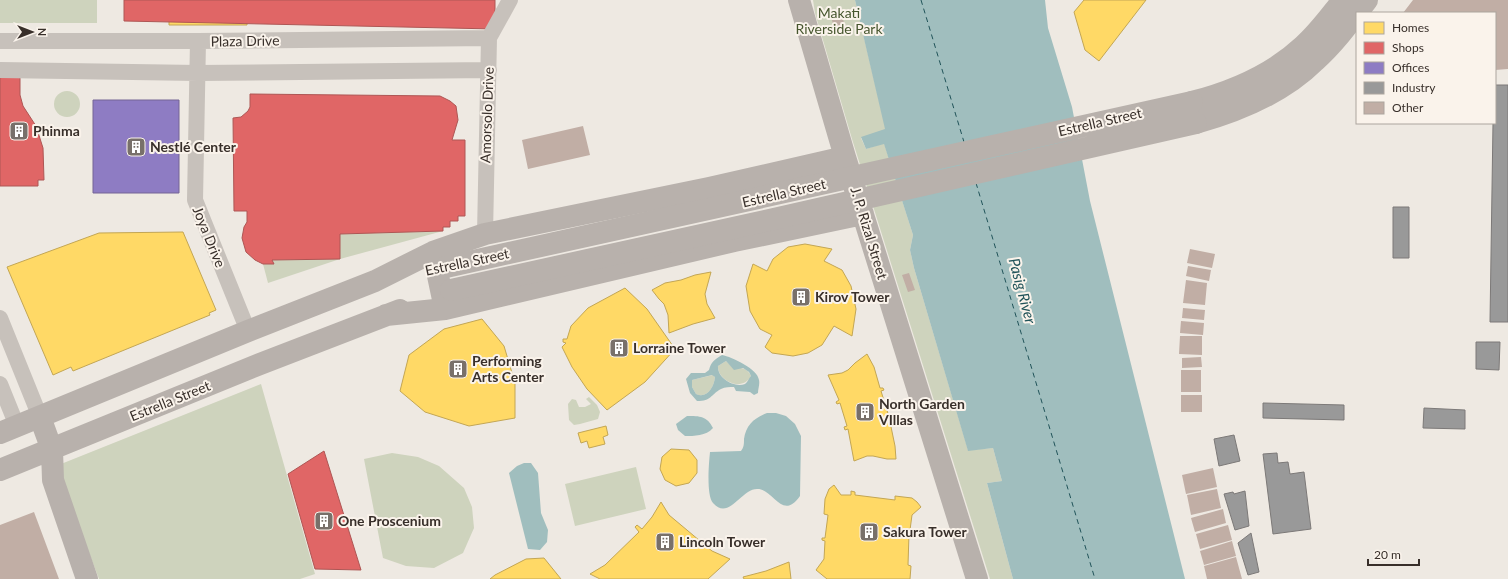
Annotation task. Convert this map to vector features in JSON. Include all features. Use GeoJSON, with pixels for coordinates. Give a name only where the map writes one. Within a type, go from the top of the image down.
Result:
{"type":"FeatureCollection","features":[{"type":"Feature","properties":{"kind":"main road","name":"J. P. Rizal Street"},"geometry":{"type":"LineString","coordinates":[[799,0],[845,156],[977,579]]}},
{"type":"Feature","properties":{"kind":"main road","name":"Estrella Street"},"geometry":{"type":"LineString","coordinates":[[9,430],[248,331],[375,282],[438,263],[1207,98],[1235,88],[1281,63],[1312,38],[1342,0]]}},
{"type":"Feature","properties":{"kind":"main road","name":"Estrella Street"},"geometry":{"type":"LineString","coordinates":[[1358,12],[1367,0]]}},
{"type":"Feature","properties":{"kind":"main road","name":"Estrella Street"},"geometry":{"type":"LineString","coordinates":[[0,470],[260,364],[386,315],[446,298],[765,221],[1196,123],[1239,109],[1269,94],[1295,78],[1315,62],[1334,42],[1356,14]]}},
{"type":"Feature","properties":{"kind":"main road","name":"Estrella Street"},"geometry":{"type":"LineString","coordinates":[[438,263],[485,234],[708,188],[845,156]]}},
{"type":"Feature","properties":{"kind":"main road"},"geometry":{"type":"LineString","coordinates":[[708,188],[726,195],[732,200],[737,219],[734,241]]}},
{"type":"Feature","properties":{"kind":"main road","name":"Estrella Street"},"geometry":{"type":"LineString","coordinates":[[446,298],[863,214]]}},
{"type":"Feature","properties":{"kind":"main road"},"geometry":{"type":"LineString","coordinates":[[438,263],[446,298]]}},
{"type":"Feature","properties":{"kind":"main road"},"geometry":{"type":"LineString","coordinates":[[40,417],[52,450],[53,480],[87,579]]}},
{"type":"Feature","properties":{"kind":"main road"},"geometry":{"type":"LineString","coordinates":[[9,430],[30,458],[53,480]]}},
{"type":"Feature","properties":{"kind":"street","name":"Amorsolo Drive"},"geometry":{"type":"LineString","coordinates":[[485,234],[490,38],[510,0]]}},
{"type":"Feature","properties":{"kind":"street","name":"Plaza Drive"},"geometry":{"type":"LineString","coordinates":[[0,41],[198,41],[490,38]]}},
{"type":"Feature","properties":{"kind":"street","name":"Joya Drive"},"geometry":{"type":"LineString","coordinates":[[198,41],[195,200],[248,331]]}},
{"type":"Feature","properties":{"kind":"street"},"geometry":{"type":"LineString","coordinates":[[0,70],[198,73],[489,70]]}},
{"type":"Feature","properties":{"kind":"street"},"geometry":{"type":"LineString","coordinates":[[0,318],[40,417]]}},
{"type":"Feature","properties":{"kind":"street"},"geometry":{"type":"LineString","coordinates":[[0,384],[9,430]]}},
{"type":"Feature","properties":{"kind":"green space"},"geometry":{"type":"Polygon","coordinates":[[[0,0],[97,0],[97,23],[0,23],[0,0]]]}},
{"type":"Feature","properties":{"kind":"green space","name":"Makati Riverside Park"},"geometry":{"type":"Polygon","coordinates":[[[813,0],[855,0],[886,130],[861,138],[866,149],[884,143],[913,235],[910,250],[914,268],[968,450],[993,448],[1002,481],[987,483],[1013,579],[990,579],[852,139],[815,13],[813,0]]]}},
{"type":"Feature","properties":{"kind":"green space"},"geometry":{"type":"Polygon","coordinates":[[[67,91],[76,95],[80,104],[76,113],[67,117],[58,113],[54,104],[58,95],[67,91]]]}},
{"type":"Feature","properties":{"kind":"green space"},"geometry":{"type":"Polygon","coordinates":[[[443,231],[340,259],[340,234],[443,231]]]}},
{"type":"Feature","properties":{"kind":"green space"},"geometry":{"type":"Polygon","coordinates":[[[340,259],[268,283],[263,264],[273,263],[272,260],[340,259]]]}},
{"type":"Feature","properties":{"kind":"green space"},"geometry":{"type":"Polygon","coordinates":[[[726,361],[732,367],[745,369],[751,376],[742,384],[731,383],[726,380],[721,376],[718,366],[726,361]]]}},
{"type":"Feature","properties":{"kind":"green space"},"geometry":{"type":"Polygon","coordinates":[[[713,375],[715,377],[714,381],[709,391],[703,395],[696,394],[692,387],[692,380],[713,375]]]}},
{"type":"Feature","properties":{"kind":"green space"},"geometry":{"type":"Polygon","coordinates":[[[261,384],[315,574],[300,579],[99,579],[56,466],[261,384]]]}},
{"type":"Feature","properties":{"kind":"green space"},"geometry":{"type":"Polygon","coordinates":[[[589,397],[597,405],[600,412],[598,419],[574,425],[569,420],[568,404],[572,399],[576,400],[579,407],[585,407],[591,404],[586,399],[589,397]]]}},
{"type":"Feature","properties":{"kind":"green space"},"geometry":{"type":"Polygon","coordinates":[[[392,453],[418,457],[439,466],[464,488],[472,507],[474,528],[463,553],[434,568],[406,566],[383,558],[364,459],[392,453]]]}},
{"type":"Feature","properties":{"kind":"green space"},"geometry":{"type":"Polygon","coordinates":[[[636,467],[646,509],[575,526],[565,484],[636,467]]]}},
{"type":"Feature","properties":{"kind":"water","name":"Pasig River"},"geometry":{"type":"Polygon","coordinates":[[[855,0],[1045,0],[1048,28],[1072,107],[1090,201],[1185,579],[1013,579],[987,483],[1002,481],[993,448],[968,451],[914,268],[910,250],[913,235],[884,144],[866,149],[861,137],[885,129],[855,0]]]}},
{"type":"Feature","properties":{"kind":"water"},"geometry":{"type":"Polygon","coordinates":[[[722,355],[744,364],[758,376],[758,393],[754,395],[750,392],[736,391],[734,387],[728,387],[717,391],[706,400],[697,401],[690,393],[686,379],[691,373],[705,373],[709,370],[714,361],[722,355]],[[726,361],[718,366],[718,370],[723,378],[736,385],[745,384],[751,376],[749,372],[743,368],[734,370],[726,361]],[[712,375],[692,380],[692,387],[696,394],[703,395],[709,391],[713,385],[715,377],[712,375]]]}},
{"type":"Feature","properties":{"kind":"water"},"geometry":{"type":"Polygon","coordinates":[[[767,413],[776,413],[786,416],[795,424],[801,436],[800,496],[794,503],[788,506],[778,502],[763,490],[757,489],[751,490],[730,506],[719,508],[713,503],[709,493],[708,478],[710,452],[741,451],[744,445],[745,434],[751,423],[758,417],[767,413]]]}},
{"type":"Feature","properties":{"kind":"water"},"geometry":{"type":"Polygon","coordinates":[[[687,416],[696,416],[706,419],[713,428],[707,433],[696,436],[685,436],[678,430],[676,424],[687,416]]]}},
{"type":"Feature","properties":{"kind":"water"},"geometry":{"type":"Polygon","coordinates":[[[524,463],[531,463],[538,473],[541,513],[548,530],[547,542],[540,550],[528,549],[509,473],[517,466],[524,463]]]}},
{"type":"Feature","properties":{"kind":"building: Homes"},"geometry":{"type":"Polygon","coordinates":[[[169,0],[247,0],[247,25],[169,25],[169,0]]]}},
{"type":"Feature","properties":{"kind":"building: Homes"},"geometry":{"type":"Polygon","coordinates":[[[1084,0],[1146,0],[1099,61],[1085,50],[1074,12],[1084,0]]]}},
{"type":"Feature","properties":{"kind":"building: Homes"},"geometry":{"type":"Polygon","coordinates":[[[183,232],[216,310],[209,313],[210,315],[73,371],[71,367],[53,375],[7,267],[99,233],[183,232]]]}},
{"type":"Feature","properties":{"kind":"building: Homes","name":"Kirov Tower"},"geometry":{"type":"Polygon","coordinates":[[[805,244],[832,249],[824,261],[842,270],[851,286],[856,309],[852,336],[834,326],[822,345],[808,353],[793,356],[772,353],[765,347],[772,335],[760,329],[750,311],[746,286],[753,264],[767,271],[773,259],[788,247],[805,244]]]}},
{"type":"Feature","properties":{"kind":"building: Homes"},"geometry":{"type":"Polygon","coordinates":[[[711,272],[705,294],[707,304],[715,318],[669,333],[668,315],[664,304],[652,290],[665,283],[711,272]]]}},
{"type":"Feature","properties":{"kind":"building: Homes","name":"Lorraine Tower"},"geometry":{"type":"Polygon","coordinates":[[[625,288],[647,309],[675,349],[645,382],[607,410],[587,389],[572,367],[562,347],[566,343],[563,342],[563,339],[567,339],[571,326],[588,308],[625,288]]]}},
{"type":"Feature","properties":{"kind":"building: Homes","name":"Performing Arts Center"},"geometry":{"type":"Polygon","coordinates":[[[482,319],[504,346],[515,383],[515,418],[469,426],[425,412],[400,391],[409,355],[444,329],[482,319]]]}},
{"type":"Feature","properties":{"kind":"building: Homes","name":"North Garden VIllas"},"geometry":{"type":"Polygon","coordinates":[[[867,354],[874,367],[880,388],[883,388],[884,390],[881,391],[890,420],[891,419],[892,422],[890,422],[896,459],[867,456],[854,461],[848,429],[845,430],[844,427],[847,426],[840,403],[837,404],[836,402],[839,400],[828,375],[842,373],[848,370],[867,354]]]}},
{"type":"Feature","properties":{"kind":"building: Homes"},"geometry":{"type":"Polygon","coordinates":[[[606,426],[608,435],[603,437],[605,444],[589,448],[587,441],[581,443],[578,433],[606,426]]]}},
{"type":"Feature","properties":{"kind":"building: Homes"},"geometry":{"type":"Polygon","coordinates":[[[671,449],[689,450],[697,460],[697,473],[689,483],[676,486],[665,480],[660,469],[662,457],[671,449]]]}},
{"type":"Feature","properties":{"kind":"building: Homes","name":"Sakura Tower"},"geometry":{"type":"Polygon","coordinates":[[[834,485],[841,495],[851,495],[851,491],[855,492],[855,495],[895,500],[895,496],[912,498],[917,502],[921,507],[912,515],[910,530],[913,530],[913,534],[909,534],[908,565],[911,566],[910,579],[827,579],[816,570],[824,559],[825,541],[822,540],[822,538],[825,538],[828,515],[824,514],[825,499],[829,489],[834,485]]]}},
{"type":"Feature","properties":{"kind":"building: Homes","name":"Lincoln Tower"},"geometry":{"type":"Polygon","coordinates":[[[661,502],[669,515],[712,551],[730,559],[708,579],[600,579],[590,574],[605,565],[639,532],[635,527],[637,525],[642,529],[652,517],[661,502]]]}},
{"type":"Feature","properties":{"kind":"building: Homes"},"geometry":{"type":"Polygon","coordinates":[[[544,558],[561,579],[490,579],[526,559],[544,558]]]}},
{"type":"Feature","properties":{"kind":"building: Homes"},"geometry":{"type":"Polygon","coordinates":[[[789,562],[791,579],[744,579],[743,577],[766,571],[789,562]]]}},
{"type":"Feature","properties":{"kind":"building: Shops"},"geometry":{"type":"Polygon","coordinates":[[[124,0],[495,0],[495,29],[124,21],[124,0]]]}},
{"type":"Feature","properties":{"kind":"building: Shops","name":"Phinma"},"geometry":{"type":"Polygon","coordinates":[[[0,75],[20,75],[20,95],[23,106],[36,126],[43,148],[44,180],[38,180],[38,186],[0,186],[0,75]]]}},
{"type":"Feature","properties":{"kind":"building: Shops"},"geometry":{"type":"Polygon","coordinates":[[[250,94],[440,96],[450,101],[456,106],[458,120],[452,140],[465,140],[465,216],[458,216],[458,221],[450,221],[450,227],[443,227],[443,231],[340,234],[340,259],[272,260],[274,264],[263,264],[255,260],[246,252],[242,238],[244,227],[247,222],[247,211],[234,211],[233,118],[241,117],[248,111],[250,107],[250,94]]]}},
{"type":"Feature","properties":{"kind":"building: Shops","name":"One Proscenium"},"geometry":{"type":"Polygon","coordinates":[[[324,451],[361,570],[315,569],[288,474],[324,451]]]}},
{"type":"Feature","properties":{"kind":"building: Offices","name":"Nestlé Center"},"geometry":{"type":"Polygon","coordinates":[[[93,100],[179,100],[179,193],[93,193],[93,100]]]}},
{"type":"Feature","properties":{"kind":"building: Industry"},"geometry":{"type":"Polygon","coordinates":[[[1496,85],[1508,85],[1508,322],[1490,322],[1493,124],[1496,124],[1496,85]]]}},
{"type":"Feature","properties":{"kind":"building: Industry"},"geometry":{"type":"Polygon","coordinates":[[[1393,207],[1409,207],[1409,258],[1393,258],[1393,207]]]}},
{"type":"Feature","properties":{"kind":"building: Industry"},"geometry":{"type":"Polygon","coordinates":[[[1476,342],[1500,342],[1499,370],[1476,369],[1476,342]]]}},
{"type":"Feature","properties":{"kind":"building: Industry"},"geometry":{"type":"Polygon","coordinates":[[[1263,403],[1344,405],[1344,420],[1263,418],[1263,403]]]}},
{"type":"Feature","properties":{"kind":"building: Industry"},"geometry":{"type":"Polygon","coordinates":[[[1424,408],[1465,410],[1465,429],[1423,428],[1424,408]]]}},
{"type":"Feature","properties":{"kind":"building: Industry"},"geometry":{"type":"Polygon","coordinates":[[[1234,435],[1240,461],[1219,466],[1214,439],[1234,435]]]}},
{"type":"Feature","properties":{"kind":"building: Industry"},"geometry":{"type":"Polygon","coordinates":[[[1277,453],[1278,463],[1288,462],[1290,474],[1304,472],[1311,529],[1273,534],[1263,454],[1277,453]]]}},
{"type":"Feature","properties":{"kind":"building: Industry"},"geometry":{"type":"Polygon","coordinates":[[[1245,491],[1249,526],[1235,530],[1224,494],[1233,492],[1234,494],[1245,491]]]}},
{"type":"Feature","properties":{"kind":"building: Industry"},"geometry":{"type":"Polygon","coordinates":[[[1251,533],[1259,572],[1248,575],[1238,543],[1251,533]]]}},
{"type":"Feature","properties":{"kind":"building: Other"},"geometry":{"type":"Polygon","coordinates":[[[1413,0],[1508,0],[1508,69],[1496,70],[1496,12],[1404,12],[1413,0]]]}},
{"type":"Feature","properties":{"kind":"building: Other"},"geometry":{"type":"Polygon","coordinates":[[[842,14],[846,33],[835,35],[831,15],[842,14]]]}},
{"type":"Feature","properties":{"kind":"building: Other"},"geometry":{"type":"Polygon","coordinates":[[[583,126],[590,155],[528,169],[522,140],[583,126]]]}},
{"type":"Feature","properties":{"kind":"building: Other"},"geometry":{"type":"Polygon","coordinates":[[[1190,249],[1215,254],[1212,268],[1187,263],[1190,249]]]}},
{"type":"Feature","properties":{"kind":"building: Other"},"geometry":{"type":"Polygon","coordinates":[[[1188,266],[1211,270],[1209,281],[1186,276],[1188,266]]]}},
{"type":"Feature","properties":{"kind":"building: Other"},"geometry":{"type":"Polygon","coordinates":[[[909,273],[915,290],[908,292],[902,275],[909,273]]]}},
{"type":"Feature","properties":{"kind":"building: Other"},"geometry":{"type":"Polygon","coordinates":[[[1186,280],[1207,283],[1205,305],[1183,303],[1186,280]]]}},
{"type":"Feature","properties":{"kind":"building: Other"},"geometry":{"type":"Polygon","coordinates":[[[1183,308],[1205,310],[1204,320],[1182,318],[1183,308]]]}},
{"type":"Feature","properties":{"kind":"building: Other"},"geometry":{"type":"Polygon","coordinates":[[[1181,321],[1204,323],[1203,335],[1180,333],[1181,321]]]}},
{"type":"Feature","properties":{"kind":"building: Other"},"geometry":{"type":"Polygon","coordinates":[[[1180,336],[1202,336],[1202,355],[1179,354],[1180,336]]]}},
{"type":"Feature","properties":{"kind":"building: Other"},"geometry":{"type":"Polygon","coordinates":[[[1201,357],[1202,367],[1182,368],[1182,358],[1201,357]]]}},
{"type":"Feature","properties":{"kind":"building: Other"},"geometry":{"type":"Polygon","coordinates":[[[1181,370],[1201,370],[1201,392],[1181,392],[1181,370]]]}},
{"type":"Feature","properties":{"kind":"building: Other"},"geometry":{"type":"Polygon","coordinates":[[[1181,395],[1202,395],[1202,412],[1181,412],[1181,395]]]}},
{"type":"Feature","properties":{"kind":"building: Other"},"geometry":{"type":"Polygon","coordinates":[[[1213,468],[1217,487],[1186,494],[1182,475],[1213,468]]]}},
{"type":"Feature","properties":{"kind":"building: Other"},"geometry":{"type":"Polygon","coordinates":[[[1217,489],[1221,508],[1191,515],[1187,495],[1217,489]]]}},
{"type":"Feature","properties":{"kind":"building: Other"},"geometry":{"type":"Polygon","coordinates":[[[1223,509],[1226,523],[1195,532],[1191,518],[1223,509]]]}},
{"type":"Feature","properties":{"kind":"building: Other"},"geometry":{"type":"Polygon","coordinates":[[[34,512],[59,579],[0,579],[0,525],[34,512]]]}},
{"type":"Feature","properties":{"kind":"building: Other"},"geometry":{"type":"Polygon","coordinates":[[[1228,525],[1232,540],[1200,549],[1196,534],[1228,525]]]}},
{"type":"Feature","properties":{"kind":"building: Other"},"geometry":{"type":"Polygon","coordinates":[[[1232,541],[1236,556],[1204,565],[1200,551],[1232,541]]]}},
{"type":"Feature","properties":{"kind":"building: Other"},"geometry":{"type":"Polygon","coordinates":[[[1236,557],[1242,579],[1207,579],[1204,566],[1236,557]]]}},
{"type":"Feature","properties":{"kind":"ferry route"},"geometry":{"type":"LineString","coordinates":[[921,0],[964,142]]}},
{"type":"Feature","properties":{"kind":"ferry route"},"geometry":{"type":"LineString","coordinates":[[976,183],[1095,579]]}},
{"type":"Feature","properties":{"kind":"place","name":"Phinma"},"geometry":{"type":"Point","coordinates":[19,131]}},
{"type":"Feature","properties":{"kind":"place","name":"Nestlé Center"},"geometry":{"type":"Point","coordinates":[136,147]}},
{"type":"Feature","properties":{"kind":"place","name":"Kirov Tower"},"geometry":{"type":"Point","coordinates":[801,297]}},
{"type":"Feature","properties":{"kind":"place","name":"Lorraine Tower"},"geometry":{"type":"Point","coordinates":[619,348]}},
{"type":"Feature","properties":{"kind":"place","name":"Performing Arts Center"},"geometry":{"type":"Point","coordinates":[458,369]}},
{"type":"Feature","properties":{"kind":"place","name":"North Garden VIllas"},"geometry":{"type":"Point","coordinates":[865,412]}},
{"type":"Feature","properties":{"kind":"place","name":"One Proscenium"},"geometry":{"type":"Point","coordinates":[324,521]}},
{"type":"Feature","properties":{"kind":"place","name":"Sakura Tower"},"geometry":{"type":"Point","coordinates":[869,532]}},
{"type":"Feature","properties":{"kind":"place","name":"Lincoln Tower"},"geometry":{"type":"Point","coordinates":[665,542]}}]}
